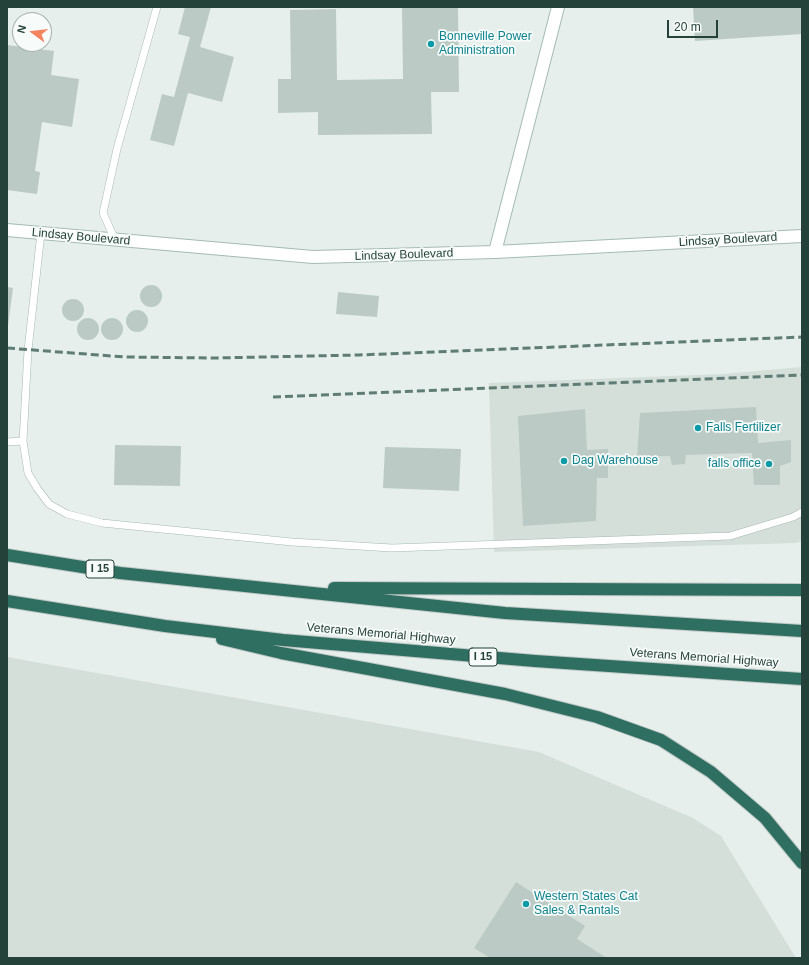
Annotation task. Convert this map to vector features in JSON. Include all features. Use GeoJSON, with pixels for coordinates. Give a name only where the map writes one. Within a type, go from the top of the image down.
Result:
{"type":"FeatureCollection","features":[{"type":"Feature","properties":{"kind":"highway","name":"I 15"},"geometry":{"type":"LineString","coordinates":[[7,555],[120,573],[505,613],[802,631]]}},
{"type":"Feature","properties":{"kind":"highway"},"geometry":{"type":"LineString","coordinates":[[274,589],[802,590]]}},
{"type":"Feature","properties":{"kind":"highway","name":"Veterans Memorial Highway"},"geometry":{"type":"LineString","coordinates":[[7,601],[165,626],[284,640],[528,660],[802,679]]}},
{"type":"Feature","properties":{"kind":"highway"},"geometry":{"type":"LineString","coordinates":[[165,626],[281,653],[505,694],[597,717],[661,740],[711,772],[765,818],[802,863]]}},
{"type":"Feature","properties":{"kind":"street"},"geometry":{"type":"LineString","coordinates":[[495,252],[558,7]]}},
{"type":"Feature","properties":{"kind":"street","name":"Lindsay Boulevard"},"geometry":{"type":"LineString","coordinates":[[7,230],[313,257],[495,252],[802,236]]}},
{"type":"Feature","properties":{"kind":"lane"},"geometry":{"type":"LineString","coordinates":[[115,240],[103,213],[117,149],[157,7]]}},
{"type":"Feature","properties":{"kind":"lane"},"geometry":{"type":"LineString","coordinates":[[41,233],[28,350],[22,441],[28,473],[37,488],[49,504],[67,514],[102,523],[292,542],[392,548],[730,536],[793,517],[802,512]]}},
{"type":"Feature","properties":{"kind":"lane"},"geometry":{"type":"LineString","coordinates":[[7,442],[22,441]]}},
{"type":"Feature","properties":{"kind":"shaded area"},"geometry":{"type":"Polygon","coordinates":[[[802,367],[802,541],[796,543],[494,552],[489,383],[723,374],[802,367]]]}},
{"type":"Feature","properties":{"kind":"shaded area"},"geometry":{"type":"Polygon","coordinates":[[[7,657],[539,752],[693,818],[721,836],[796,958],[7,958],[7,657]]]}},
{"type":"Feature","properties":{"kind":"building"},"geometry":{"type":"Polygon","coordinates":[[[185,7],[211,7],[200,47],[234,57],[222,102],[188,93],[174,146],[150,140],[162,94],[174,97],[190,37],[178,34],[185,7]]]}},
{"type":"Feature","properties":{"kind":"building","name":"Bonneville Power Administration"},"geometry":{"type":"Polygon","coordinates":[[[402,7],[458,7],[459,92],[431,92],[432,134],[318,135],[318,112],[278,113],[278,79],[291,79],[290,10],[336,9],[337,80],[403,79],[402,7]]]}},
{"type":"Feature","properties":{"kind":"building"},"geometry":{"type":"Polygon","coordinates":[[[693,7],[802,7],[802,34],[695,41],[693,7]]]}},
{"type":"Feature","properties":{"kind":"building"},"geometry":{"type":"Polygon","coordinates":[[[7,45],[12,46],[12,52],[54,51],[51,75],[79,79],[72,127],[42,122],[35,171],[40,172],[37,194],[7,190],[7,45]]]}},
{"type":"Feature","properties":{"kind":"building"},"geometry":{"type":"Polygon","coordinates":[[[151,285],[159,288],[162,296],[159,304],[151,307],[143,304],[140,296],[143,288],[151,285]]]}},
{"type":"Feature","properties":{"kind":"building"},"geometry":{"type":"Polygon","coordinates":[[[7,287],[13,288],[8,326],[7,326],[7,287]]]}},
{"type":"Feature","properties":{"kind":"building"},"geometry":{"type":"Polygon","coordinates":[[[338,292],[379,296],[377,317],[336,314],[338,292]]]}},
{"type":"Feature","properties":{"kind":"building"},"geometry":{"type":"Polygon","coordinates":[[[73,299],[81,302],[84,310],[81,318],[73,321],[65,318],[62,310],[65,302],[73,299]]]}},
{"type":"Feature","properties":{"kind":"building"},"geometry":{"type":"Polygon","coordinates":[[[137,310],[145,313],[148,321],[145,329],[137,332],[129,329],[126,321],[129,313],[137,310]]]}},
{"type":"Feature","properties":{"kind":"building"},"geometry":{"type":"Polygon","coordinates":[[[88,318],[96,321],[99,329],[96,337],[88,340],[80,337],[77,329],[80,321],[88,318]]]}},
{"type":"Feature","properties":{"kind":"building"},"geometry":{"type":"Polygon","coordinates":[[[112,318],[120,321],[123,329],[120,337],[112,340],[104,337],[101,329],[104,321],[112,318]]]}},
{"type":"Feature","properties":{"kind":"building","name":"Falls Fertilizer"},"geometry":{"type":"Polygon","coordinates":[[[756,407],[758,443],[791,440],[791,462],[780,466],[780,485],[754,485],[752,453],[686,455],[685,464],[672,465],[670,456],[637,457],[640,413],[756,407]]]}},
{"type":"Feature","properties":{"kind":"building","name":"Dag Warehouse"},"geometry":{"type":"Polygon","coordinates":[[[585,409],[587,450],[608,449],[608,478],[597,478],[596,521],[523,526],[518,416],[585,409]]]}},
{"type":"Feature","properties":{"kind":"building"},"geometry":{"type":"Polygon","coordinates":[[[115,445],[181,446],[180,486],[114,485],[115,445]]]}},
{"type":"Feature","properties":{"kind":"building"},"geometry":{"type":"Polygon","coordinates":[[[385,447],[461,449],[459,491],[383,488],[385,447]]]}},
{"type":"Feature","properties":{"kind":"building","name":"Western States Cat Sales & Rantals"},"geometry":{"type":"Polygon","coordinates":[[[516,882],[585,926],[577,939],[607,958],[490,958],[474,948],[516,882]]]}},
{"type":"Feature","properties":{"kind":"railway"},"geometry":{"type":"LineString","coordinates":[[7,348],[125,357],[215,358],[359,355],[802,337]]}},
{"type":"Feature","properties":{"kind":"railway"},"geometry":{"type":"LineString","coordinates":[[273,397],[802,375]]}},
{"type":"Feature","properties":{"kind":"place","name":"Bonneville Power Administration"},"geometry":{"type":"Point","coordinates":[431,44]}},
{"type":"Feature","properties":{"kind":"place","name":"Falls Fertilizer"},"geometry":{"type":"Point","coordinates":[698,428]}},
{"type":"Feature","properties":{"kind":"place","name":"Dag Warehouse"},"geometry":{"type":"Point","coordinates":[564,461]}},
{"type":"Feature","properties":{"kind":"place","name":"falls office"},"geometry":{"type":"Point","coordinates":[769,464]}},
{"type":"Feature","properties":{"kind":"place","name":"Western States Cat Sales & Rantals"},"geometry":{"type":"Point","coordinates":[526,904]}}]}
